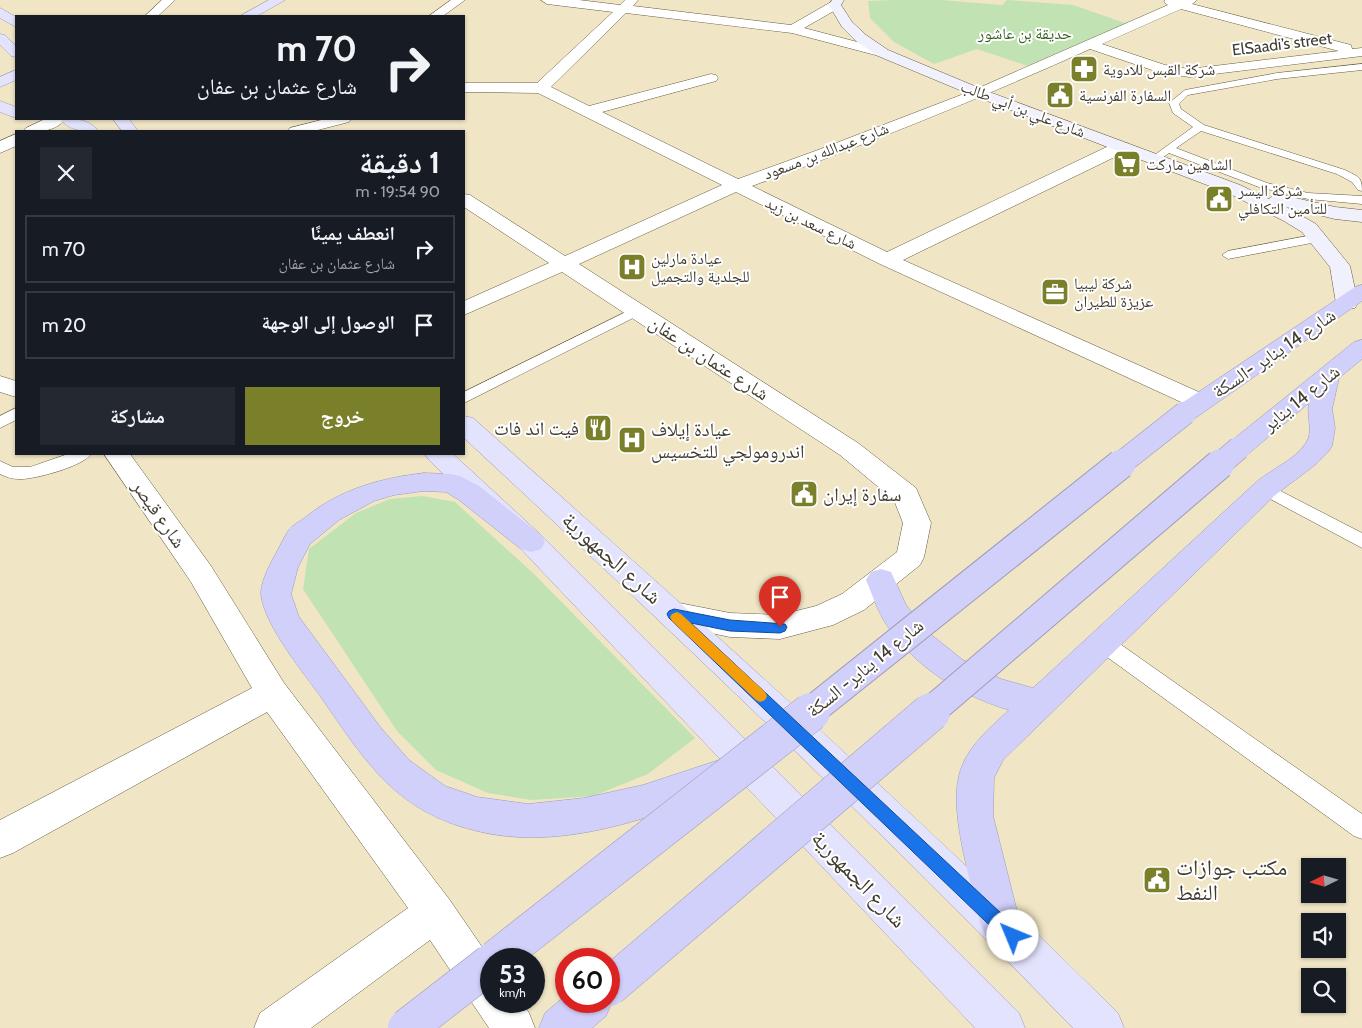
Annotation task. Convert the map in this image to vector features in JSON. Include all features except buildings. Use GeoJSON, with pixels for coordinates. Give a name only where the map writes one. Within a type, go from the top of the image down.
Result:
{"type":"FeatureCollection","features":[{"type":"Feature","properties":{"kind":"highway","name":"شارع 14 يناير -السكة"},"geometry":{"type":"LineString","coordinates":[[1193,407],[1354,297]]}},
{"type":"Feature","properties":{"kind":"highway","name":"شارع 14 يناير"},"geometry":{"type":"LineString","coordinates":[[620,977],[1239,448],[1327,378],[1362,347]]}},
{"type":"Feature","properties":{"kind":"highway"},"geometry":{"type":"LineString","coordinates":[[1000,923],[975,816],[976,776],[991,749],[1265,489],[1306,459],[1319,446],[1323,428],[1320,409],[1327,378]]}},
{"type":"Feature","properties":{"kind":"highway","name":"شارع 14 يناير- السكة"},"geometry":{"type":"LineString","coordinates":[[510,948],[739,769],[1193,407]]}},
{"type":"Feature","properties":{"kind":"highway"},"geometry":{"type":"LineString","coordinates":[[531,542],[469,493],[451,483],[424,482],[394,486],[365,494],[329,513],[299,537],[283,567],[276,594],[286,622],[370,739],[397,771],[434,799],[477,814],[528,821],[575,816],[643,802],[739,769]]}},
{"type":"Feature","properties":{"kind":"highway"},"geometry":{"type":"LineString","coordinates":[[881,580],[894,611],[918,642],[952,669],[993,691],[1038,704]]}},
{"type":"Feature","properties":{"kind":"highway"},"geometry":{"type":"LineString","coordinates":[[408,1028],[480,972]]}},
{"type":"Feature","properties":{"kind":"highway"},"geometry":{"type":"LineString","coordinates":[[560,1028],[578,1013]]}},
{"type":"Feature","properties":{"kind":"main road"},"geometry":{"type":"LineString","coordinates":[[250,15],[279,0]]}},
{"type":"Feature","properties":{"kind":"main road"},"geometry":{"type":"LineString","coordinates":[[0,12],[15,22]]}},
{"type":"Feature","properties":{"kind":"main road"},"geometry":{"type":"LineString","coordinates":[[0,38],[15,53]]}},
{"type":"Feature","properties":{"kind":"main road"},"geometry":{"type":"LineString","coordinates":[[0,106],[15,113]]}},
{"type":"Feature","properties":{"kind":"main road"},"geometry":{"type":"LineString","coordinates":[[70,120],[88,130]]}},
{"type":"Feature","properties":{"kind":"main road","name":"شارع الجمهورية"},"geometry":{"type":"LineString","coordinates":[[465,425],[674,614],[1000,923],[1103,1028]]}},
{"type":"Feature","properties":{"kind":"main road","name":"شارع الجمهورية"},"geometry":{"type":"LineString","coordinates":[[439,455],[531,542],[1004,1028]]}},
{"type":"Feature","properties":{"kind":"street"},"geometry":{"type":"LineString","coordinates":[[152,15],[169,0]]}},
{"type":"Feature","properties":{"kind":"street"},"geometry":{"type":"LineString","coordinates":[[436,15],[459,0]]}},
{"type":"Feature","properties":{"kind":"street"},"geometry":{"type":"LineString","coordinates":[[547,0],[627,4],[793,29],[883,53]]}},
{"type":"Feature","properties":{"kind":"street"},"geometry":{"type":"LineString","coordinates":[[1164,0],[1186,2],[1362,52]]}},
{"type":"Feature","properties":{"kind":"street","name":"شارع عبدالله بن مسعود"},"geometry":{"type":"LineString","coordinates":[[465,308],[735,186],[824,154],[979,93],[1186,2]]}},
{"type":"Feature","properties":{"kind":"street"},"geometry":{"type":"LineString","coordinates":[[793,29],[837,3]]}},
{"type":"Feature","properties":{"kind":"street","name":"شارع علي بن أبي طالب"},"geometry":{"type":"LineString","coordinates":[[837,3],[847,24],[861,38],[883,53],[979,93],[1234,189],[1291,217],[1309,228],[1318,238],[1340,266],[1354,297]]}},
{"type":"Feature","properties":{"kind":"street"},"geometry":{"type":"LineString","coordinates":[[465,88],[541,88],[627,4]]}},
{"type":"Feature","properties":{"kind":"street","name":"ElSaadi’s street"},"geometry":{"type":"LineString","coordinates":[[1091,45],[1163,69],[1189,73],[1362,52]]}},
{"type":"Feature","properties":{"kind":"street"},"geometry":{"type":"LineString","coordinates":[[587,111],[711,78]]}},
{"type":"Feature","properties":{"kind":"street","name":"شارع سعد بن زيد"},"geometry":{"type":"LineString","coordinates":[[541,88],[886,260],[1193,407]]}},
{"type":"Feature","properties":{"kind":"street"},"geometry":{"type":"LineString","coordinates":[[34,130],[54,120]]}},
{"type":"Feature","properties":{"kind":"street"},"geometry":{"type":"LineString","coordinates":[[301,130],[348,121]]}},
{"type":"Feature","properties":{"kind":"street"},"geometry":{"type":"LineString","coordinates":[[0,148],[15,140]]}},
{"type":"Feature","properties":{"kind":"street"},"geometry":{"type":"LineString","coordinates":[[886,260],[1121,147]]}},
{"type":"Feature","properties":{"kind":"street","name":"شارع علي بن أبي طالب"},"geometry":{"type":"LineString","coordinates":[[1234,189],[1312,208],[1362,216]]}},
{"type":"Feature","properties":{"kind":"street","name":"شارع عثمان بن عفان"},"geometry":{"type":"LineString","coordinates":[[465,200],[849,449],[906,495],[917,523],[910,557],[853,602],[822,616],[780,627],[730,626],[674,614]]}},
{"type":"Feature","properties":{"kind":"street"},"geometry":{"type":"LineString","coordinates":[[0,383],[15,390]]}},
{"type":"Feature","properties":{"kind":"street","name":"شارع قيصر"},"geometry":{"type":"LineString","coordinates":[[125,456],[201,574],[272,693],[435,913],[480,979]]}},
{"type":"Feature","properties":{"kind":"street"},"geometry":{"type":"LineString","coordinates":[[0,840],[272,693]]}},
{"type":"Feature","properties":{"kind":"street"},"geometry":{"type":"LineString","coordinates":[[275,1028],[435,913]]}},
{"type":"Feature","properties":{"kind":"street"},"geometry":{"type":"LineString","coordinates":[[504,1013],[514,1028]]}},
{"type":"Feature","properties":{"kind":"lane"},"geometry":{"type":"LineString","coordinates":[[1362,67],[1277,76],[1185,93],[1174,102],[1176,111],[1200,127],[1341,172],[1356,180],[1362,188]]}},
{"type":"Feature","properties":{"kind":"lane"},"geometry":{"type":"LineString","coordinates":[[1154,159],[1200,127]]}},
{"type":"Feature","properties":{"kind":"lane"},"geometry":{"type":"LineString","coordinates":[[1168,149],[1263,185],[1308,196],[1362,200]]}},
{"type":"Feature","properties":{"kind":"lane"},"geometry":{"type":"LineString","coordinates":[[1228,255],[1318,238]]}},
{"type":"Feature","properties":{"kind":"lane"},"geometry":{"type":"LineString","coordinates":[[465,397],[636,311]]}},
{"type":"Feature","properties":{"kind":"lane"},"geometry":{"type":"LineString","coordinates":[[0,423],[15,414]]}},
{"type":"Feature","properties":{"kind":"lane"},"geometry":{"type":"LineString","coordinates":[[0,468],[27,473],[42,471],[81,455]]}},
{"type":"Feature","properties":{"kind":"lane"},"geometry":{"type":"LineString","coordinates":[[1265,489],[1362,542]]}},
{"type":"Feature","properties":{"kind":"lane"},"geometry":{"type":"LineString","coordinates":[[1103,643],[1362,828]]}},
{"type":"Feature","properties":{"kind":"green space","name":"حديقة بن عاشور"},"geometry":{"type":"Polygon","coordinates":[[[941,0],[1002,5],[1007,0],[1073,5],[1128,24],[1028,66],[977,49],[934,64],[894,42],[870,18],[868,1],[941,0]]]}},
{"type":"Feature","properties":{"kind":"green space"},"geometry":{"type":"Polygon","coordinates":[[[422,496],[455,502],[534,574],[695,738],[648,774],[593,796],[531,800],[488,793],[436,770],[397,731],[303,589],[309,549],[356,513],[390,499],[422,496]]]}},
{"type":"Feature","properties":{"kind":"slow traffic"},"geometry":{"type":"LineString","coordinates":[[677,617],[760,696]]}},
{"type":"Feature","properties":{"kind":"place","name":"شركة القبس للادوية"},"geometry":{"type":"Point","coordinates":[1084,69]}},
{"type":"Feature","properties":{"kind":"place","name":"السفارة الفرنسية"},"geometry":{"type":"Point","coordinates":[1060,95]}},
{"type":"Feature","properties":{"kind":"place","name":"الشاهين ماركت"},"geometry":{"type":"Point","coordinates":[1127,164]}},
{"type":"Feature","properties":{"kind":"place","name":"شركة اليسر للتأمين التكافلي"},"geometry":{"type":"Point","coordinates":[1219,199]}},
{"type":"Feature","properties":{"kind":"place","name":"عيادة مارلين للجلدية والتجميل"},"geometry":{"type":"Point","coordinates":[632,267]}},
{"type":"Feature","properties":{"kind":"place","name":"شركة ليبيا عزيزة للطيران"},"geometry":{"type":"Point","coordinates":[1055,292]}},
{"type":"Feature","properties":{"kind":"place","name":"فيت اند فات"},"geometry":{"type":"Point","coordinates":[598,428]}},
{"type":"Feature","properties":{"kind":"place","name":"عيادة إيلاف اندرومولجي للتخسيس"},"geometry":{"type":"Point","coordinates":[632,440]}},
{"type":"Feature","properties":{"kind":"place","name":"سفارة إيران"},"geometry":{"type":"Point","coordinates":[804,494]}},
{"type":"Feature","properties":{"kind":"place","name":"مكتب جوازات النفط"},"geometry":{"type":"Point","coordinates":[1157,880]}},
{"type":"Feature","properties":{"kind":"route"},"geometry":{"type":"LineString","coordinates":[[780,627],[730,626],[674,614],[1013,936]]}}]}
